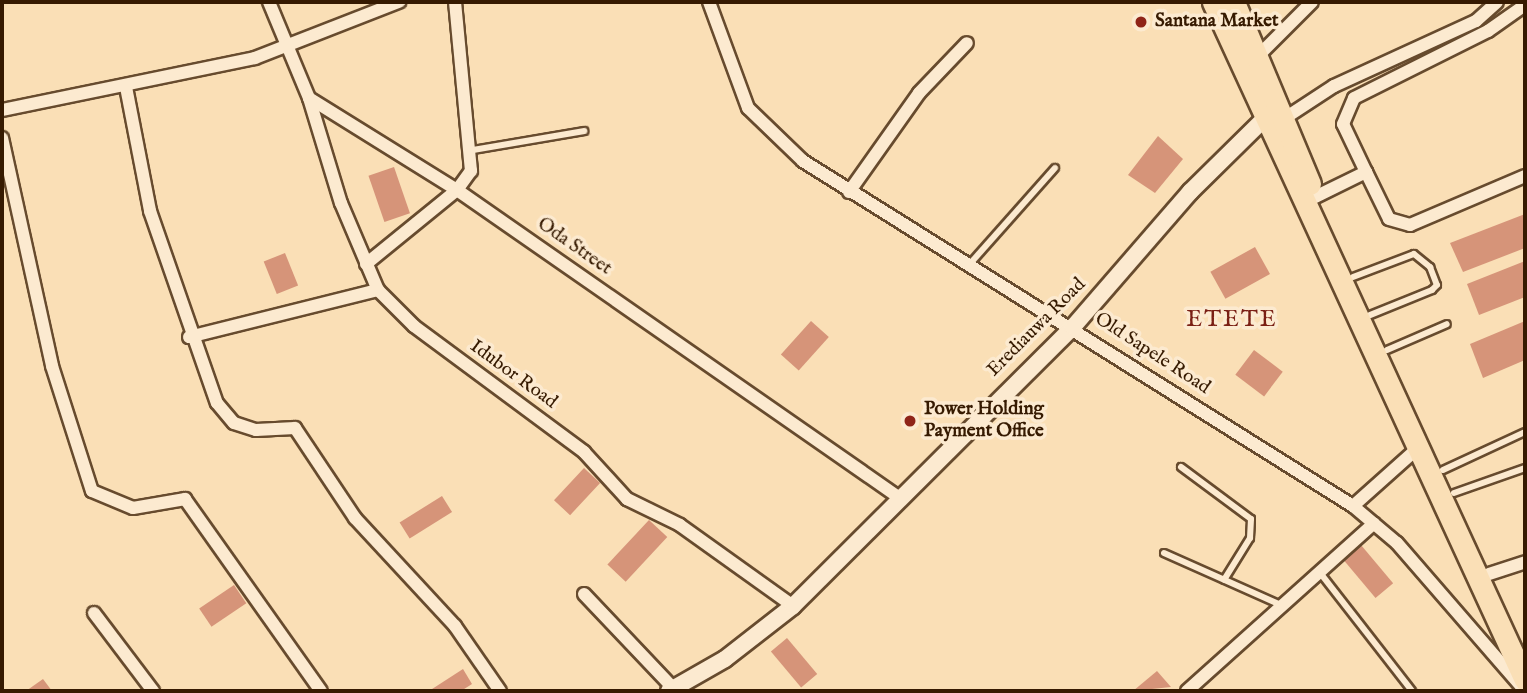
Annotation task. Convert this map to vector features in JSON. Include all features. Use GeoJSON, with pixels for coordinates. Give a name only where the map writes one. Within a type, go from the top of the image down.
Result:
{"type":"FeatureCollection","features":[{"type":"Feature","properties":{"kind":"highway"},"geometry":{"type":"LineString","coordinates":[[1213,2],[1315,197],[1454,493],[1525,653]]}},
{"type":"Feature","properties":{"kind":"highway"},"geometry":{"type":"LineString","coordinates":[[1234,2],[1258,56],[1273,120],[1525,680]]}},
{"type":"Feature","properties":{"kind":"street"},"geometry":{"type":"LineString","coordinates":[[270,2],[282,43],[309,98]]}},
{"type":"Feature","properties":{"kind":"street"},"geometry":{"type":"LineString","coordinates":[[2,110],[125,87],[256,58],[282,43],[399,2]]}},
{"type":"Feature","properties":{"kind":"street"},"geometry":{"type":"LineString","coordinates":[[366,264],[457,190],[471,171],[472,150],[455,2]]}},
{"type":"Feature","properties":{"kind":"street","name":"Old Sapele Road"},"geometry":{"type":"LineString","coordinates":[[709,2],[748,108],[803,162],[966,269],[1073,327],[1353,506],[1374,523],[1525,691]]}},
{"type":"Feature","properties":{"kind":"street"},"geometry":{"type":"LineString","coordinates":[[1258,56],[1312,2]]}},
{"type":"Feature","properties":{"kind":"street"},"geometry":{"type":"LineString","coordinates":[[1273,120],[1334,86],[1476,21],[1497,2]]}},
{"type":"Feature","properties":{"kind":"street"},"geometry":{"type":"LineString","coordinates":[[1525,5],[1488,32],[1354,98],[1343,124],[1389,219],[1402,225],[1525,176]]}},
{"type":"Feature","properties":{"kind":"street"},"geometry":{"type":"LineString","coordinates":[[849,192],[919,93],[967,43]]}},
{"type":"Feature","properties":{"kind":"street"},"geometry":{"type":"LineString","coordinates":[[125,87],[150,211],[189,337],[217,403],[234,423],[256,430],[295,428],[355,518],[454,626],[500,691]]}},
{"type":"Feature","properties":{"kind":"street","name":"Oda Street"},"geometry":{"type":"LineString","coordinates":[[309,98],[457,190],[897,496]]}},
{"type":"Feature","properties":{"kind":"street","name":"Idubor Road"},"geometry":{"type":"LineString","coordinates":[[309,98],[366,264],[378,290],[414,326],[584,452],[627,499],[680,525],[793,606]]}},
{"type":"Feature","properties":{"kind":"street","name":"Erediauwa Road"},"geometry":{"type":"LineString","coordinates":[[672,690],[745,645],[793,606],[897,496],[1073,327],[1190,192],[1273,120]]}},
{"type":"Feature","properties":{"kind":"street"},"geometry":{"type":"LineString","coordinates":[[2,138],[52,366],[92,491],[133,508],[185,499],[321,691]]}},
{"type":"Feature","properties":{"kind":"street"},"geometry":{"type":"LineString","coordinates":[[1315,197],[1366,172]]}},
{"type":"Feature","properties":{"kind":"street"},"geometry":{"type":"LineString","coordinates":[[189,337],[378,290]]}},
{"type":"Feature","properties":{"kind":"street"},"geometry":{"type":"LineString","coordinates":[[1353,506],[1419,447]]}},
{"type":"Feature","properties":{"kind":"street"},"geometry":{"type":"LineString","coordinates":[[1186,691],[1374,523]]}},
{"type":"Feature","properties":{"kind":"street"},"geometry":{"type":"LineString","coordinates":[[1489,574],[1525,562]]}},
{"type":"Feature","properties":{"kind":"street"},"geometry":{"type":"LineString","coordinates":[[584,594],[672,690]]}},
{"type":"Feature","properties":{"kind":"street"},"geometry":{"type":"LineString","coordinates":[[94,612],[153,691]]}},
{"type":"Feature","properties":{"kind":"lane"},"geometry":{"type":"LineString","coordinates":[[472,150],[584,131]]}},
{"type":"Feature","properties":{"kind":"lane"},"geometry":{"type":"LineString","coordinates":[[966,269],[1055,168]]}},
{"type":"Feature","properties":{"kind":"lane"},"geometry":{"type":"LineString","coordinates":[[1353,277],[1414,254],[1430,267],[1437,285],[1432,290],[1370,315]]}},
{"type":"Feature","properties":{"kind":"lane"},"geometry":{"type":"LineString","coordinates":[[1387,350],[1447,324]]}},
{"type":"Feature","properties":{"kind":"lane"},"geometry":{"type":"LineString","coordinates":[[1443,470],[1525,432]]}},
{"type":"Feature","properties":{"kind":"lane"},"geometry":{"type":"LineString","coordinates":[[1181,467],[1251,519],[1250,538],[1224,580]]}},
{"type":"Feature","properties":{"kind":"lane"},"geometry":{"type":"LineString","coordinates":[[1454,493],[1525,468]]}},
{"type":"Feature","properties":{"kind":"lane"},"geometry":{"type":"LineString","coordinates":[[1164,553],[1283,606]]}},
{"type":"Feature","properties":{"kind":"lane"},"geometry":{"type":"LineString","coordinates":[[1321,573],[1412,691]]}},
{"type":"Feature","properties":{"kind":"building"},"geometry":{"type":"Polygon","coordinates":[[[1158,136],[1183,159],[1155,193],[1128,175],[1158,136]]]}},
{"type":"Feature","properties":{"kind":"building"},"geometry":{"type":"Polygon","coordinates":[[[394,167],[410,213],[384,222],[368,176],[394,167]]]}},
{"type":"Feature","properties":{"kind":"building"},"geometry":{"type":"Polygon","coordinates":[[[1525,214],[1525,248],[1463,272],[1450,243],[1525,214]]]}},
{"type":"Feature","properties":{"kind":"building"},"geometry":{"type":"Polygon","coordinates":[[[1255,247],[1270,274],[1225,299],[1210,272],[1255,247]]]}},
{"type":"Feature","properties":{"kind":"building"},"geometry":{"type":"Polygon","coordinates":[[[285,253],[298,285],[277,294],[264,262],[285,253]]]}},
{"type":"Feature","properties":{"kind":"building"},"geometry":{"type":"Polygon","coordinates":[[[1525,261],[1525,297],[1479,315],[1467,284],[1525,261]]]}},
{"type":"Feature","properties":{"kind":"building"},"geometry":{"type":"Polygon","coordinates":[[[811,321],[829,337],[799,371],[781,354],[811,321]]]}},
{"type":"Feature","properties":{"kind":"building"},"geometry":{"type":"Polygon","coordinates":[[[1525,321],[1525,360],[1483,378],[1470,344],[1525,321]]]}},
{"type":"Feature","properties":{"kind":"building"},"geometry":{"type":"Polygon","coordinates":[[[1254,350],[1283,372],[1264,396],[1235,375],[1254,350]]]}},
{"type":"Feature","properties":{"kind":"building"},"geometry":{"type":"Polygon","coordinates":[[[584,468],[600,483],[570,515],[554,500],[584,468]]]}},
{"type":"Feature","properties":{"kind":"building"},"geometry":{"type":"Polygon","coordinates":[[[442,496],[452,512],[410,539],[400,522],[442,496]]]}},
{"type":"Feature","properties":{"kind":"building"},"geometry":{"type":"Polygon","coordinates":[[[649,520],[667,537],[626,582],[607,565],[649,520]]]}},
{"type":"Feature","properties":{"kind":"building"},"geometry":{"type":"Polygon","coordinates":[[[1361,545],[1393,583],[1376,598],[1343,560],[1361,545]]]}},
{"type":"Feature","properties":{"kind":"building"},"geometry":{"type":"Polygon","coordinates":[[[234,585],[246,603],[211,627],[199,608],[234,585]]]}},
{"type":"Feature","properties":{"kind":"building"},"geometry":{"type":"Polygon","coordinates":[[[787,638],[817,674],[801,688],[771,651],[787,638]]]}},
{"type":"Feature","properties":{"kind":"building"},"geometry":{"type":"Polygon","coordinates":[[[463,669],[472,684],[461,691],[429,691],[463,669]]]}},
{"type":"Feature","properties":{"kind":"building"},"geometry":{"type":"Polygon","coordinates":[[[1157,671],[1171,687],[1133,691],[1157,671]]]}},
{"type":"Feature","properties":{"kind":"building"},"geometry":{"type":"Polygon","coordinates":[[[43,679],[52,691],[26,691],[43,679]]]}},
{"type":"Feature","properties":{"kind":"place","name":"Santana Market"},"geometry":{"type":"Point","coordinates":[1141,22]}},
{"type":"Feature","properties":{"kind":"place","name":"Power Holding Payment Office"},"geometry":{"type":"Point","coordinates":[910,421]}},
{"type":"Feature","properties":{"kind":"district","name":"ETETE"},"geometry":{"type":"Point","coordinates":[1232,320]}}]}
